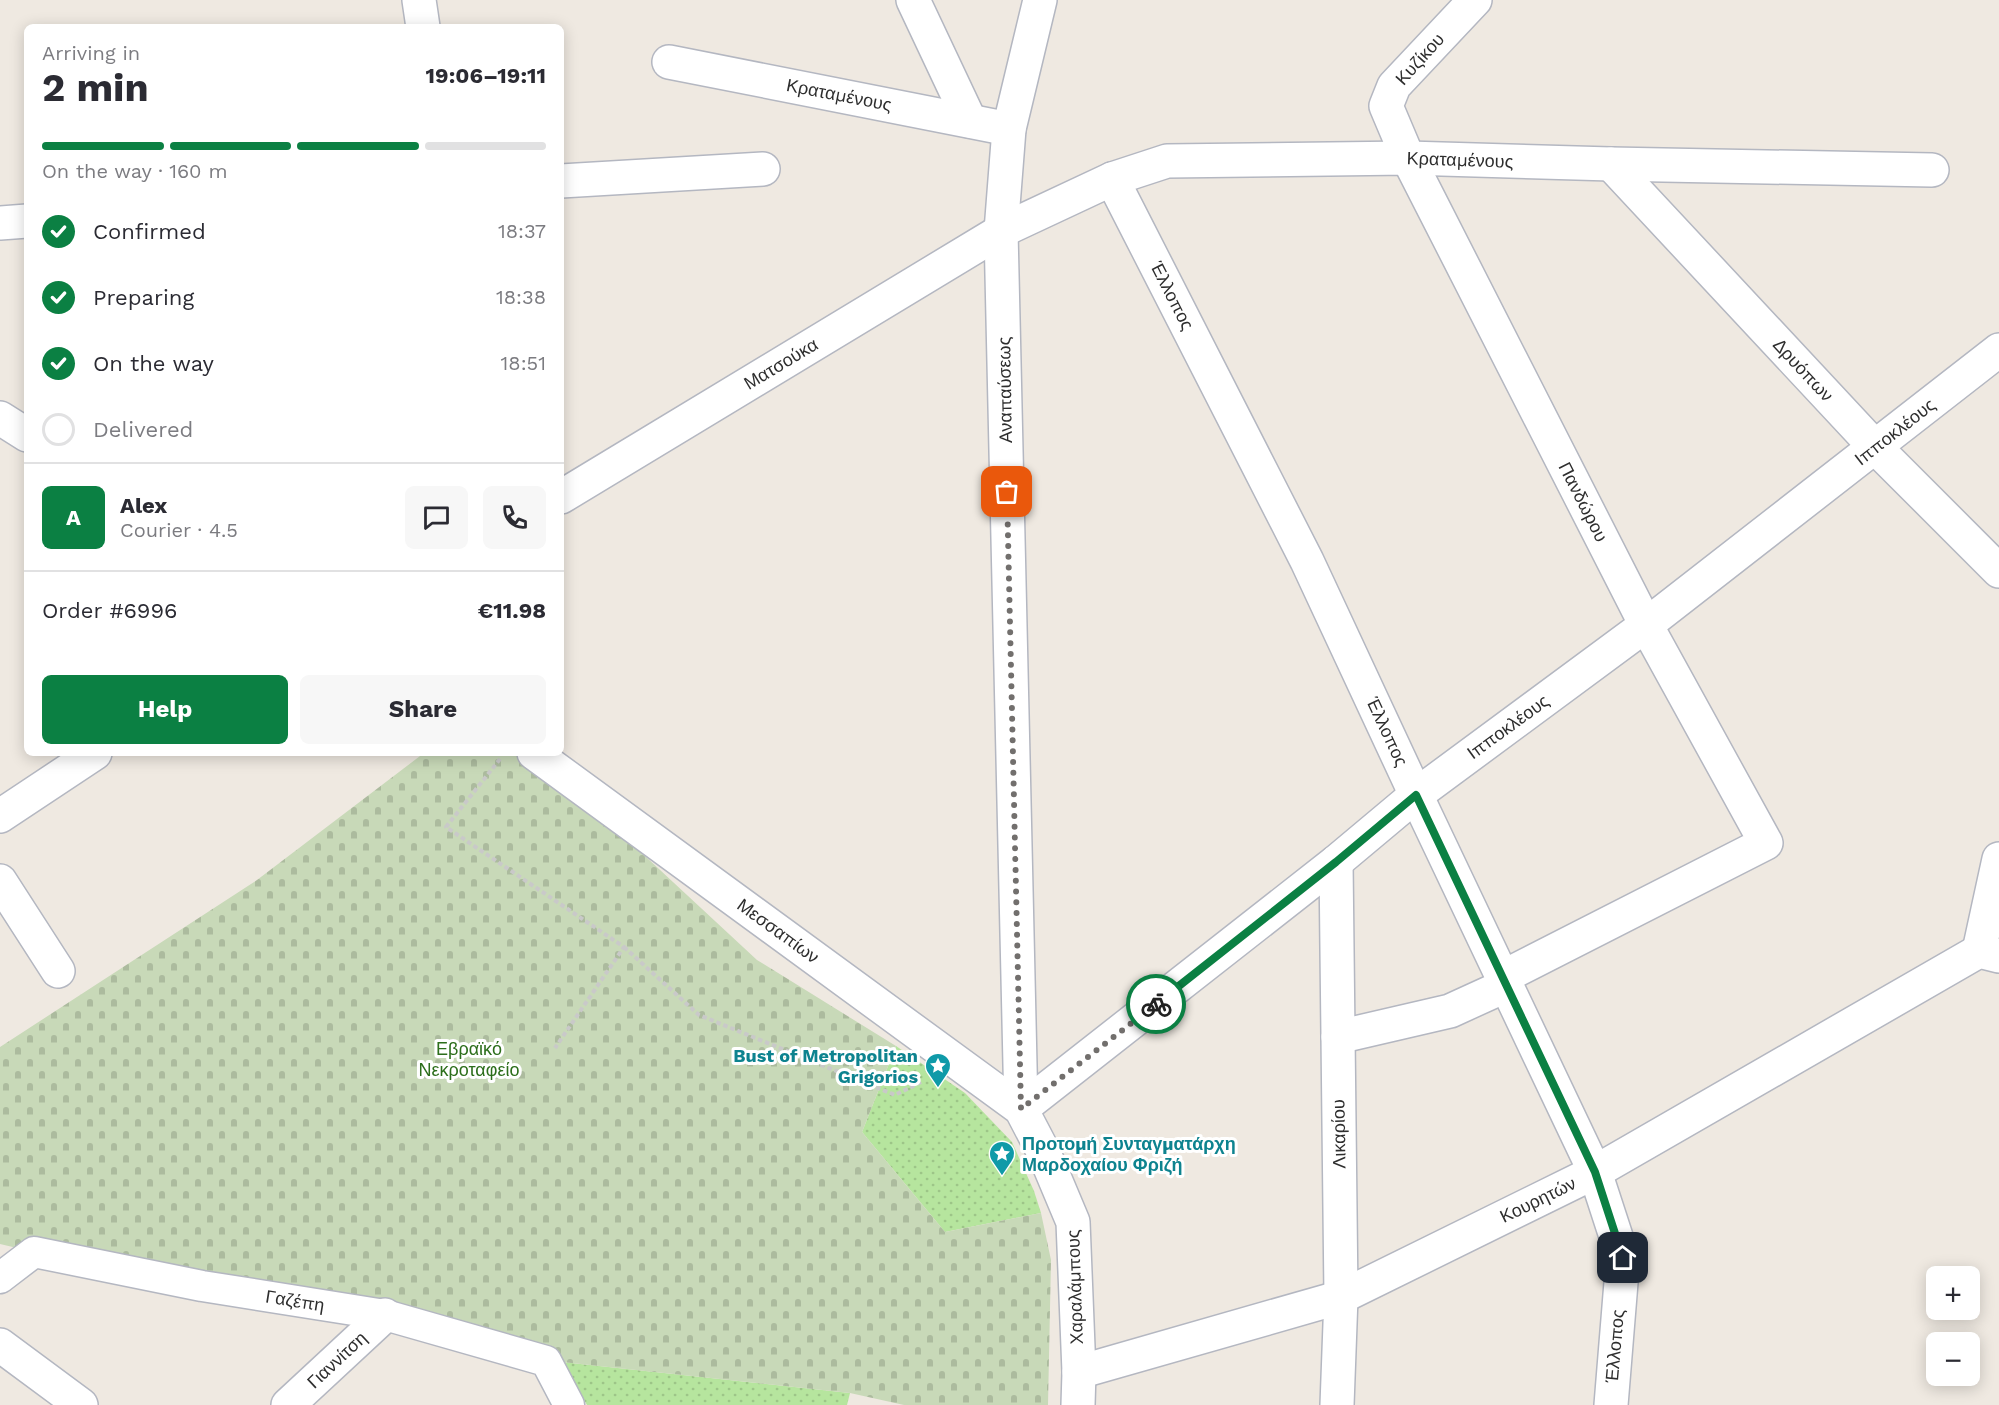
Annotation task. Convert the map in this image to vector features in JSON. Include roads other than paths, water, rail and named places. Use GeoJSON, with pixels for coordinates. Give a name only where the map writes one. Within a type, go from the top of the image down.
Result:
{"type":"FeatureCollection","features":[{"type":"Feature","properties":{"kind":"street"},"geometry":{"type":"LineString","coordinates":[[419,0],[423,24]]}},
{"type":"Feature","properties":{"kind":"street"},"geometry":{"type":"LineString","coordinates":[[913,0],[970,121]]}},
{"type":"Feature","properties":{"kind":"street","name":"Αναπαύσεως"},"geometry":{"type":"LineString","coordinates":[[1021,1109],[1001,231],[1009,129],[1040,0]]}},
{"type":"Feature","properties":{"kind":"street","name":"Κυζίκου"},"geometry":{"type":"LineString","coordinates":[[1408,158],[1386,106],[1394,86],[1474,0]]}},
{"type":"Feature","properties":{"kind":"street","name":"Κραταμένους"},"geometry":{"type":"LineString","coordinates":[[669,62],[1009,129]]}},
{"type":"Feature","properties":{"kind":"street","name":"Κραταμένους"},"geometry":{"type":"LineString","coordinates":[[1001,231],[1112,180],[1167,161],[1408,158],[1932,170]]}},
{"type":"Feature","properties":{"kind":"street","name":"Πανδώρου"},"geometry":{"type":"LineString","coordinates":[[1408,158],[1646,625],[1766,843],[1505,981]]}},
{"type":"Feature","properties":{"kind":"street","name":"Δρυόπων"},"geometry":{"type":"LineString","coordinates":[[1611,164],[1875,448],[1999,571]]}},
{"type":"Feature","properties":{"kind":"street"},"geometry":{"type":"LineString","coordinates":[[564,181],[763,169]]}},
{"type":"Feature","properties":{"kind":"street","name":"Έλλοπος"},"geometry":{"type":"LineString","coordinates":[[1112,180],[1307,561],[1595,1172],[1623,1258],[1611,1405]]}},
{"type":"Feature","properties":{"kind":"street"},"geometry":{"type":"LineString","coordinates":[[0,223],[24,221]]}},
{"type":"Feature","properties":{"kind":"street","name":"Ματσούκα"},"geometry":{"type":"LineString","coordinates":[[564,495],[1001,231]]}},
{"type":"Feature","properties":{"kind":"street","name":"Ιπποκλέους"},"geometry":{"type":"LineString","coordinates":[[1021,1109],[1336,862],[1416,795],[1646,625],[1999,350]]}},
{"type":"Feature","properties":{"kind":"street"},"geometry":{"type":"LineString","coordinates":[[0,418],[24,433]]}},
{"type":"Feature","properties":{"kind":"street"},"geometry":{"type":"LineString","coordinates":[[0,816],[90,756]]}},
{"type":"Feature","properties":{"kind":"street","name":"Μεσσαπίων"},"geometry":{"type":"LineString","coordinates":[[538,756],[1021,1109]]}},
{"type":"Feature","properties":{"kind":"street"},"geometry":{"type":"LineString","coordinates":[[1989,953],[1999,859]]}},
{"type":"Feature","properties":{"kind":"street","name":"Λικαρίου"},"geometry":{"type":"LineString","coordinates":[[1336,862],[1341,1297],[1337,1405]]}},
{"type":"Feature","properties":{"kind":"street"},"geometry":{"type":"LineString","coordinates":[[0,881],[58,971]]}},
{"type":"Feature","properties":{"kind":"street","name":"Κουρητών"},"geometry":{"type":"LineString","coordinates":[[1079,1372],[1341,1297],[1595,1172],[1989,953]]}},
{"type":"Feature","properties":{"kind":"street"},"geometry":{"type":"LineString","coordinates":[[1338,1037],[1450,1011],[1505,981]]}},
{"type":"Feature","properties":{"kind":"street","name":"Χαραλάμπους"},"geometry":{"type":"LineString","coordinates":[[1021,1109],[1044,1153],[1073,1222],[1079,1372],[1078,1405]]}},
{"type":"Feature","properties":{"kind":"street","name":"Γαζέπη"},"geometry":{"type":"LineString","coordinates":[[0,1278],[34,1252],[202,1286],[385,1315],[546,1361],[569,1405]]}},
{"type":"Feature","properties":{"kind":"street","name":"Γιαννίτση"},"geometry":{"type":"LineString","coordinates":[[288,1405],[385,1315]]}},
{"type":"Feature","properties":{"kind":"street"},"geometry":{"type":"LineString","coordinates":[[0,1345],[81,1405]]}},
{"type":"Feature","properties":{"kind":"place","name":"Bust of Metropolitan Grigorios"},"geometry":{"type":"Point","coordinates":[938,1089]}},
{"type":"Feature","properties":{"kind":"place","name":"Προτομή Συνταγματάρχη Μαρδοχαίου Φριζή"},"geometry":{"type":"Point","coordinates":[1002,1177]}},
{"type":"Feature","properties":{"kind":"park label","name":"Εβραϊκό Νεκροταφείο"},"geometry":{"type":"Point","coordinates":[469,1059]}}]}
